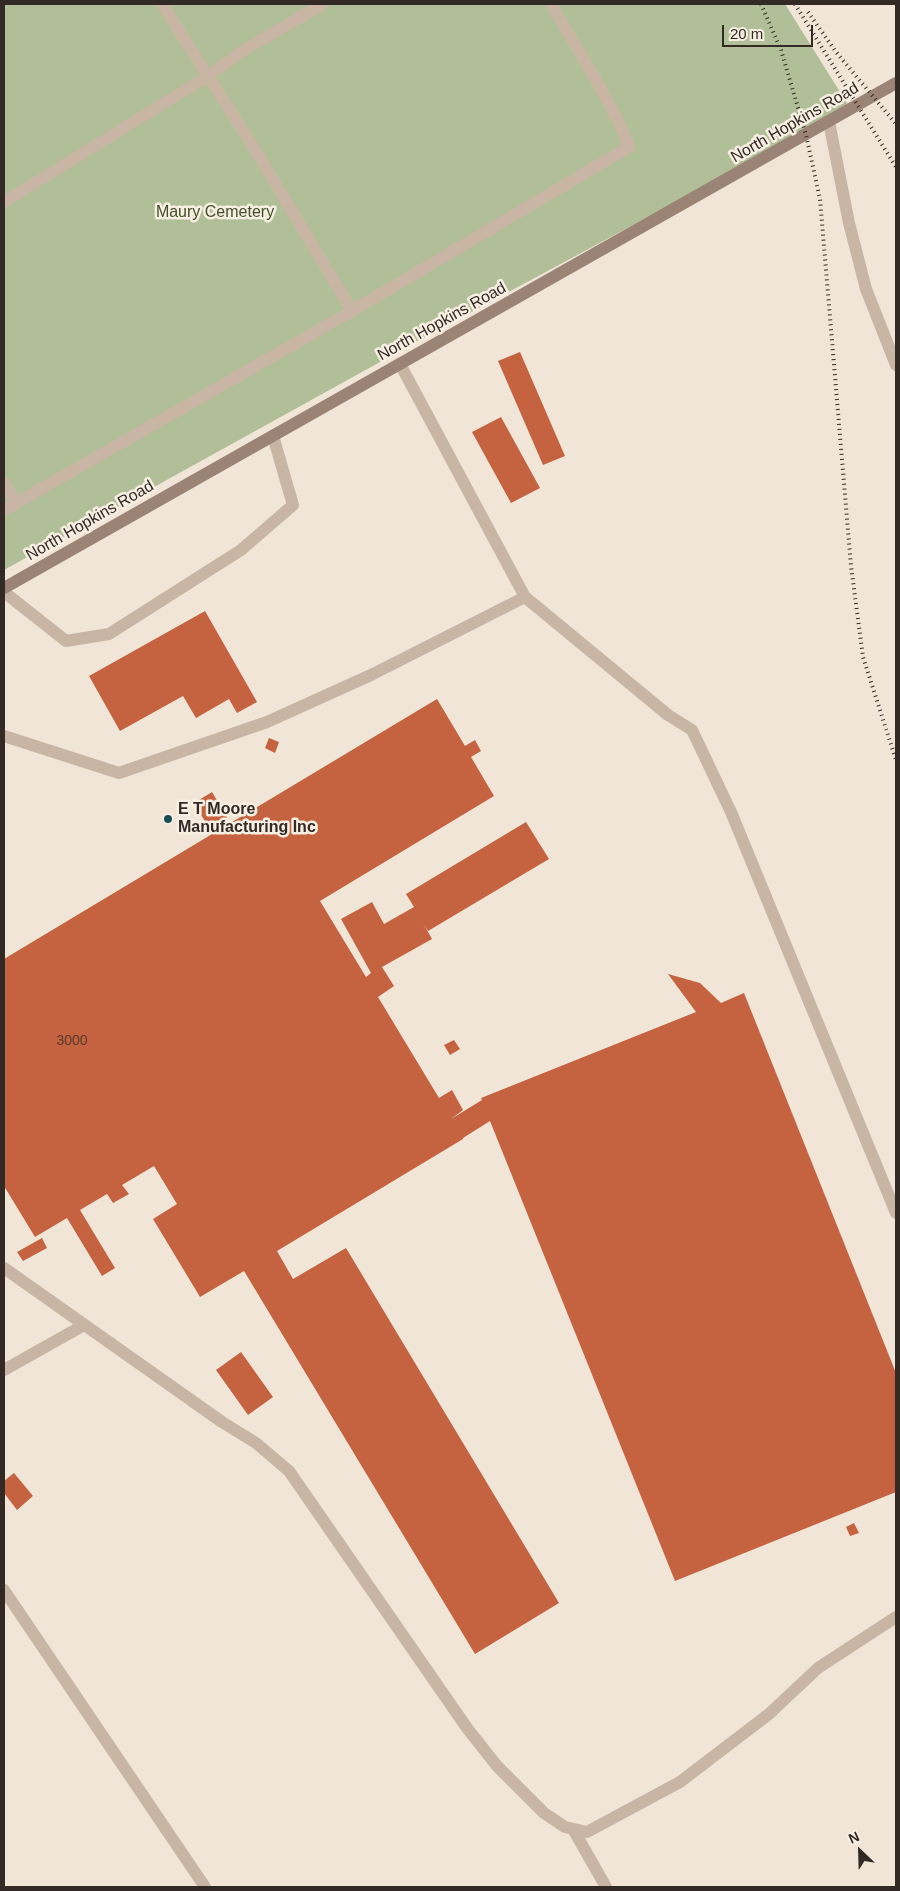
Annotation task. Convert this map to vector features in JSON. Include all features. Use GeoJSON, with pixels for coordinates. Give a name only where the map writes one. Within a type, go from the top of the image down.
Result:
{"type":"FeatureCollection","features":[{"type":"Feature","properties":{"kind":"main road","name":"North Hopkins Road"},"geometry":{"type":"LineString","coordinates":[[4,588],[896,83]]}},
{"type":"Feature","properties":{"kind":"lane"},"geometry":{"type":"LineString","coordinates":[[162,4],[256,150],[352,310]]}},
{"type":"Feature","properties":{"kind":"lane"},"geometry":{"type":"LineString","coordinates":[[4,202],[208,76],[244,50],[323,4]]}},
{"type":"Feature","properties":{"kind":"lane"},"geometry":{"type":"LineString","coordinates":[[4,510],[352,310],[629,147],[619,121],[551,4]]}},
{"type":"Feature","properties":{"kind":"lane"},"geometry":{"type":"LineString","coordinates":[[829,122],[849,223],[866,289],[896,365]]}},
{"type":"Feature","properties":{"kind":"lane"},"geometry":{"type":"LineString","coordinates":[[400,364],[525,597],[668,715],[692,730],[731,812],[896,1213]]}},
{"type":"Feature","properties":{"kind":"lane"},"geometry":{"type":"LineString","coordinates":[[4,592],[66,641],[109,634],[241,550],[293,505],[273,436]]}},
{"type":"Feature","properties":{"kind":"lane"},"geometry":{"type":"LineString","coordinates":[[4,483],[16,503]]}},
{"type":"Feature","properties":{"kind":"lane"},"geometry":{"type":"LineString","coordinates":[[4,736],[119,773],[267,722],[371,675],[525,597]]}},
{"type":"Feature","properties":{"kind":"lane"},"geometry":{"type":"LineString","coordinates":[[4,1268],[222,1422],[256,1443],[289,1471],[467,1728],[497,1766],[544,1813],[565,1827],[587,1832],[680,1782],[769,1714],[818,1668],[896,1617]]}},
{"type":"Feature","properties":{"kind":"lane"},"geometry":{"type":"LineString","coordinates":[[4,1370],[84,1325]]}},
{"type":"Feature","properties":{"kind":"lane"},"geometry":{"type":"LineString","coordinates":[[4,1590],[205,1887]]}},
{"type":"Feature","properties":{"kind":"lane"},"geometry":{"type":"LineString","coordinates":[[573,1828],[606,1887]]}},
{"type":"Feature","properties":{"kind":"green space","name":"Maury Cemetery"},"geometry":{"type":"Polygon","coordinates":[[[4,4],[785,4],[850,108],[427,336],[4,570],[4,4]]]}},
{"type":"Feature","properties":{"kind":"building"},"geometry":{"type":"Polygon","coordinates":[[[520,352],[565,456],[543,465],[498,361],[520,352]]]}},
{"type":"Feature","properties":{"kind":"building"},"geometry":{"type":"Polygon","coordinates":[[[501,417],[540,488],[511,503],[472,432],[501,417]]]}},
{"type":"Feature","properties":{"kind":"building"},"geometry":{"type":"Polygon","coordinates":[[[205,611],[257,702],[237,713],[229,699],[196,718],[183,696],[120,731],[89,676],[205,611]]]}},
{"type":"Feature","properties":{"kind":"building"},"geometry":{"type":"Polygon","coordinates":[[[437,699],[465,746],[475,740],[481,751],[471,757],[494,796],[320,901],[366,977],[371,973],[341,919],[372,902],[384,924],[414,907],[406,894],[526,822],[549,859],[428,931],[423,923],[432,939],[382,967],[394,986],[378,997],[439,1098],[452,1090],[463,1110],[451,1119],[482,1100],[481,1098],[696,1012],[668,974],[700,983],[721,1003],[744,993],[896,1373],[896,1492],[675,1581],[490,1121],[277,1251],[293,1279],[346,1248],[559,1603],[475,1654],[244,1271],[200,1297],[153,1219],[177,1204],[154,1166],[122,1185],[129,1194],[113,1203],[107,1194],[80,1210],[115,1268],[102,1276],[67,1218],[35,1237],[4,1186],[4,959],[437,699]]]}},
{"type":"Feature","properties":{"kind":"building"},"geometry":{"type":"Polygon","coordinates":[[[269,738],[279,742],[275,753],[265,748],[269,738]]]}},
{"type":"Feature","properties":{"kind":"building"},"geometry":{"type":"Polygon","coordinates":[[[212,792],[227,817],[209,828],[194,803],[212,792]]]}},
{"type":"Feature","properties":{"kind":"building"},"geometry":{"type":"Polygon","coordinates":[[[454,1040],[460,1049],[450,1055],[444,1045],[454,1040]]]}},
{"type":"Feature","properties":{"kind":"building"},"geometry":{"type":"Polygon","coordinates":[[[42,1238],[47,1248],[23,1261],[17,1252],[42,1238]]]}},
{"type":"Feature","properties":{"kind":"building"},"geometry":{"type":"Polygon","coordinates":[[[241,1352],[273,1397],[248,1415],[216,1370],[241,1352]]]}},
{"type":"Feature","properties":{"kind":"building"},"geometry":{"type":"Polygon","coordinates":[[[14,1473],[33,1496],[17,1510],[4,1493],[4,1481],[14,1473]]]}},
{"type":"Feature","properties":{"kind":"building"},"geometry":{"type":"Polygon","coordinates":[[[854,1523],[859,1533],[850,1536],[846,1527],[854,1523]]]}},
{"type":"Feature","properties":{"kind":"railway"},"geometry":{"type":"LineString","coordinates":[[761,4],[781,50],[806,135],[820,199],[851,566],[863,657],[896,760]]}},
{"type":"Feature","properties":{"kind":"railway"},"geometry":{"type":"LineString","coordinates":[[795,4],[896,167]]}},
{"type":"Feature","properties":{"kind":"railway"},"geometry":{"type":"LineString","coordinates":[[808,12],[836,52],[896,124]]}},
{"type":"Feature","properties":{"kind":"place","name":"E T Moore Manufacturing Inc"},"geometry":{"type":"Point","coordinates":[168,819]}}]}
